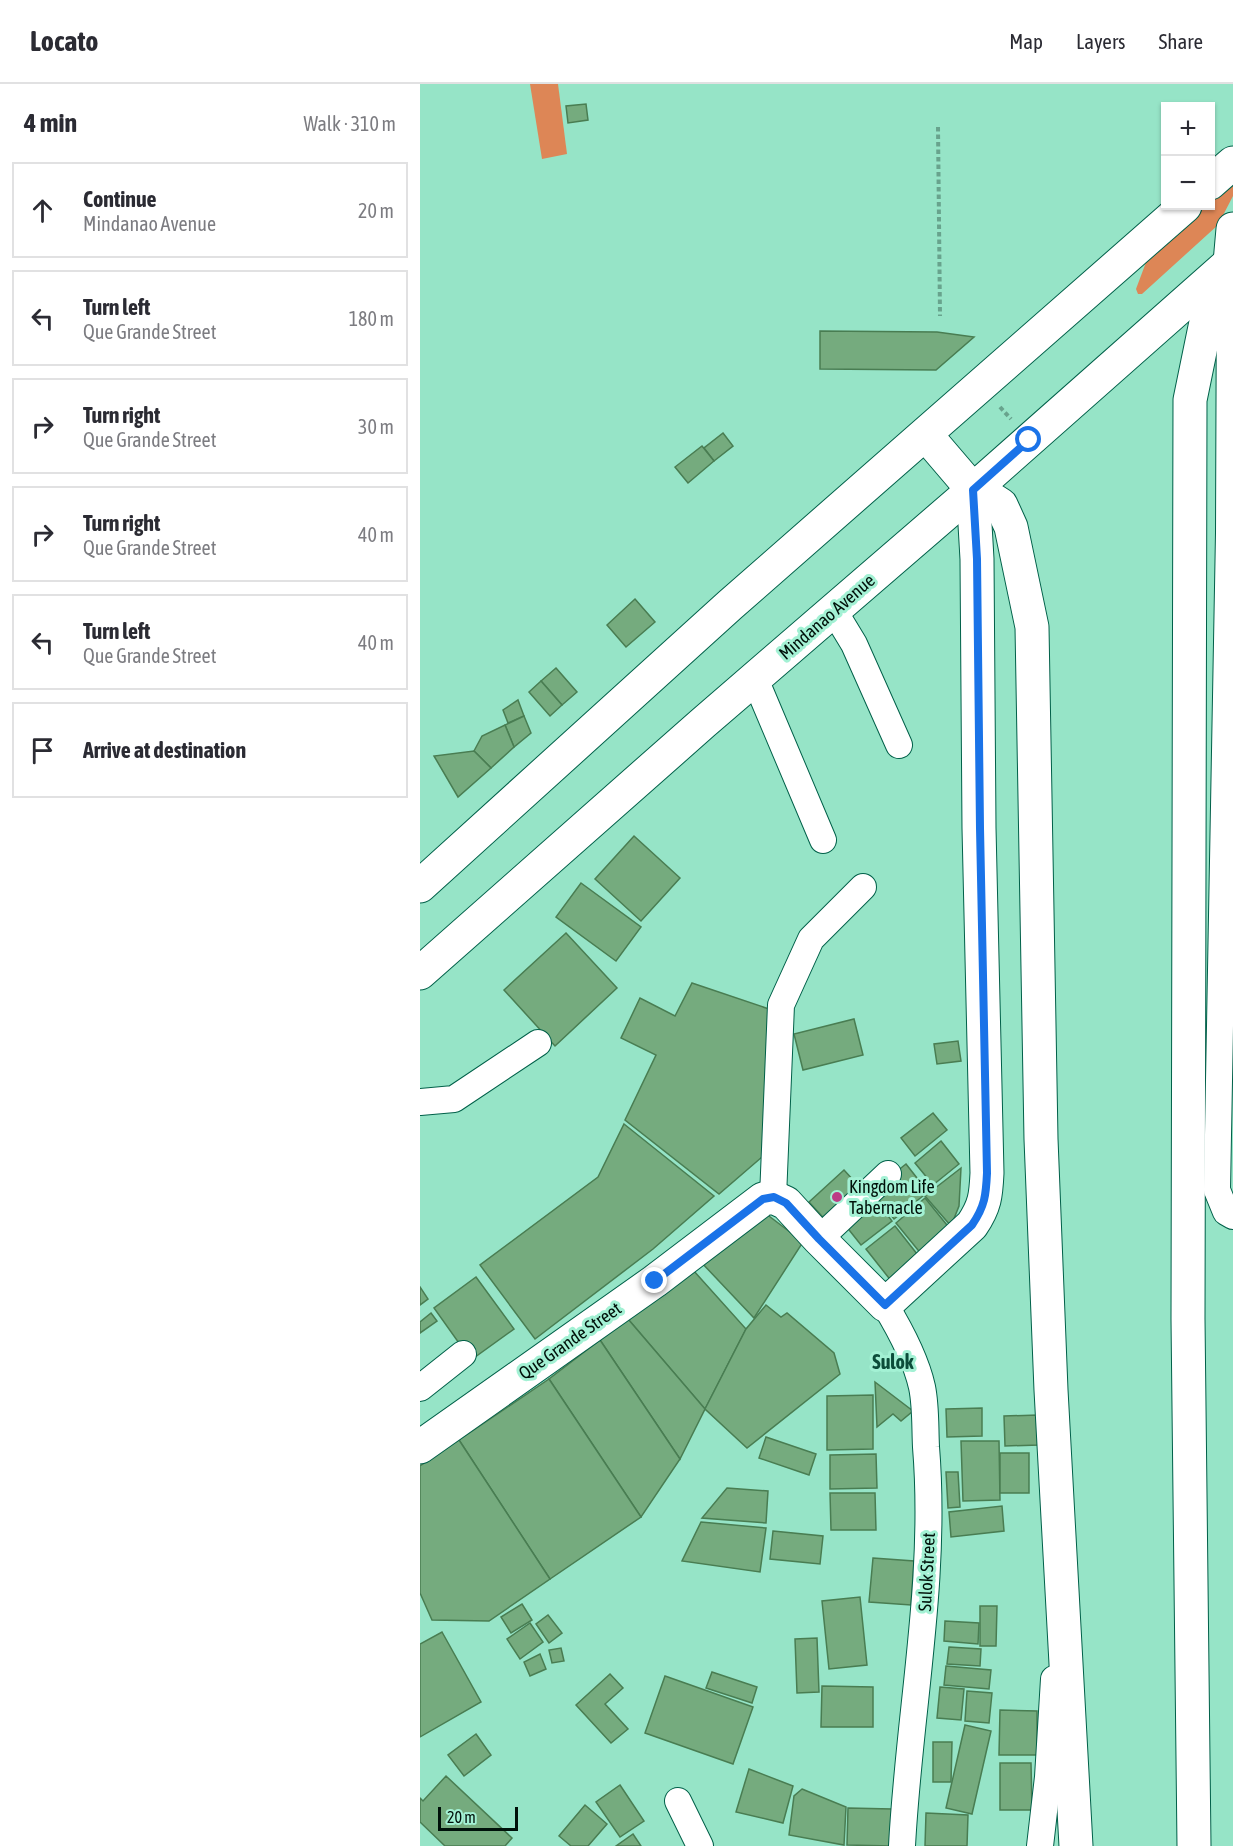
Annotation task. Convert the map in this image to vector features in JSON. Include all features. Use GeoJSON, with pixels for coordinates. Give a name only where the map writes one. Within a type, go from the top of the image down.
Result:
{"type":"FeatureCollection","features":[{"type":"Feature","properties":{"kind":"main road"},"geometry":{"type":"LineString","coordinates":[[1215,179],[1233,163]]}},
{"type":"Feature","properties":{"kind":"main road"},"geometry":{"type":"LineString","coordinates":[[420,886],[730,605],[1180,210]]}},
{"type":"Feature","properties":{"kind":"main road"},"geometry":{"type":"LineString","coordinates":[[1194,1846],[1188,1319],[1190,400],[1206,322],[1232,262],[1233,229]]}},
{"type":"Feature","properties":{"kind":"main road","name":"Mindanao Avenue"},"geometry":{"type":"LineString","coordinates":[[420,972],[1232,262]]}},
{"type":"Feature","properties":{"kind":"main road"},"geometry":{"type":"LineString","coordinates":[[926,435],[973,490],[1001,505],[1011,526],[1032,627],[1041,1139],[1051,1390],[1076,1846]]}},
{"type":"Feature","properties":{"kind":"main road"},"geometry":{"type":"LineString","coordinates":[[774,1197],[786,1203],[885,1305],[972,1225],[982,1210],[986,1196],[977,559],[973,490]]}},
{"type":"Feature","properties":{"kind":"main road","name":"Que Grande Street"},"geometry":{"type":"LineString","coordinates":[[421,1444],[655,1281],[763,1199],[774,1197]]}},
{"type":"Feature","properties":{"kind":"street"},"geometry":{"type":"LineString","coordinates":[[1232,262],[1231,533],[1217,1190],[1226,1212],[1233,1216]]}},
{"type":"Feature","properties":{"kind":"street"},"geometry":{"type":"LineString","coordinates":[[834,611],[854,644],[899,744]]}},
{"type":"Feature","properties":{"kind":"street"},"geometry":{"type":"LineString","coordinates":[[755,679],[823,840]]}},
{"type":"Feature","properties":{"kind":"street"},"geometry":{"type":"LineString","coordinates":[[774,1197],[780,1005],[811,939],[863,887]]}},
{"type":"Feature","properties":{"kind":"street"},"geometry":{"type":"LineString","coordinates":[[420,1102],[454,1098],[538,1043]]}},
{"type":"Feature","properties":{"kind":"street"},"geometry":{"type":"LineString","coordinates":[[819,1239],[888,1174]]}},
{"type":"Feature","properties":{"kind":"street","name":"Sulok Street"},"geometry":{"type":"LineString","coordinates":[[885,1305],[901,1330],[922,1387],[929,1480],[930,1540],[926,1603],[902,1846]]}},
{"type":"Feature","properties":{"kind":"street"},"geometry":{"type":"LineString","coordinates":[[420,1388],[463,1354]]}},
{"type":"Feature","properties":{"kind":"street"},"geometry":{"type":"LineString","coordinates":[[1040,1846],[1048,1777],[1058,1622],[1063,1604]]}},
{"type":"Feature","properties":{"kind":"street"},"geometry":{"type":"LineString","coordinates":[[678,1801],[700,1846]]}},
{"type":"Feature","properties":{"kind":"path"},"geometry":{"type":"LineString","coordinates":[[938,127],[940,316]]}},
{"type":"Feature","properties":{"kind":"path"},"geometry":{"type":"LineString","coordinates":[[981,385],[1029,440]]}},
{"type":"Feature","properties":{"kind":"shaded area"},"geometry":{"type":"Polygon","coordinates":[[[530,84],[558,84],[567,154],[542,159],[530,84]]]}},
{"type":"Feature","properties":{"kind":"shaded area"},"geometry":{"type":"Polygon","coordinates":[[[1233,178],[1233,196],[1218,225],[1142,294],[1138,294],[1136,289],[1148,257],[1195,210],[1215,210],[1215,193],[1233,178]]]}},
{"type":"Feature","properties":{"kind":"building"},"geometry":{"type":"Polygon","coordinates":[[[586,104],[588,120],[568,123],[566,106],[586,104]]]}},
{"type":"Feature","properties":{"kind":"building"},"geometry":{"type":"Polygon","coordinates":[[[820,331],[937,332],[974,337],[936,370],[820,369],[820,331]]]}},
{"type":"Feature","properties":{"kind":"building"},"geometry":{"type":"Polygon","coordinates":[[[723,433],[733,446],[714,461],[704,448],[723,433]]]}},
{"type":"Feature","properties":{"kind":"building"},"geometry":{"type":"Polygon","coordinates":[[[702,446],[714,461],[688,483],[675,467],[702,446]]]}},
{"type":"Feature","properties":{"kind":"building"},"geometry":{"type":"Polygon","coordinates":[[[635,599],[655,622],[626,647],[607,625],[635,599]]]}},
{"type":"Feature","properties":{"kind":"building"},"geometry":{"type":"Polygon","coordinates":[[[556,668],[577,692],[562,705],[541,681],[556,668]]]}},
{"type":"Feature","properties":{"kind":"building"},"geometry":{"type":"Polygon","coordinates":[[[541,681],[562,705],[550,716],[529,692],[541,681]]]}},
{"type":"Feature","properties":{"kind":"building"},"geometry":{"type":"Polygon","coordinates":[[[518,700],[524,716],[508,723],[503,710],[518,700]]]}},
{"type":"Feature","properties":{"kind":"building"},"geometry":{"type":"Polygon","coordinates":[[[524,716],[531,733],[514,747],[505,725],[524,716]]]}},
{"type":"Feature","properties":{"kind":"building"},"geometry":{"type":"Polygon","coordinates":[[[505,725],[514,747],[491,768],[474,751],[482,736],[505,725]]]}},
{"type":"Feature","properties":{"kind":"building"},"geometry":{"type":"Polygon","coordinates":[[[474,751],[491,768],[458,797],[434,756],[474,751]]]}},
{"type":"Feature","properties":{"kind":"building"},"geometry":{"type":"Polygon","coordinates":[[[634,836],[680,878],[641,921],[595,879],[634,836]]]}},
{"type":"Feature","properties":{"kind":"building"},"geometry":{"type":"Polygon","coordinates":[[[581,883],[641,927],[616,961],[556,917],[581,883]]]}},
{"type":"Feature","properties":{"kind":"building"},"geometry":{"type":"Polygon","coordinates":[[[566,933],[617,988],[555,1046],[504,990],[566,933]]]}},
{"type":"Feature","properties":{"kind":"building"},"geometry":{"type":"Polygon","coordinates":[[[692,983],[769,1009],[762,1157],[719,1194],[625,1120],[656,1055],[621,1038],[640,998],[675,1016],[692,983]]]}},
{"type":"Feature","properties":{"kind":"building"},"geometry":{"type":"Polygon","coordinates":[[[854,1019],[863,1055],[803,1070],[794,1034],[854,1019]]]}},
{"type":"Feature","properties":{"kind":"building"},"geometry":{"type":"Polygon","coordinates":[[[958,1041],[961,1061],[937,1064],[934,1044],[958,1041]]]}},
{"type":"Feature","properties":{"kind":"building"},"geometry":{"type":"Polygon","coordinates":[[[933,1113],[947,1130],[915,1156],[901,1138],[933,1113]]]}},
{"type":"Feature","properties":{"kind":"building"},"geometry":{"type":"Polygon","coordinates":[[[624,1124],[714,1196],[653,1249],[535,1339],[480,1265],[598,1177],[624,1124]]]}},
{"type":"Feature","properties":{"kind":"building"},"geometry":{"type":"Polygon","coordinates":[[[941,1141],[959,1164],[933,1185],[915,1163],[941,1141]]]}},
{"type":"Feature","properties":{"kind":"building"},"geometry":{"type":"Polygon","coordinates":[[[906,1164],[928,1192],[894,1219],[872,1191],[906,1164]]]}},
{"type":"Feature","properties":{"kind":"building"},"geometry":{"type":"Polygon","coordinates":[[[961,1168],[959,1206],[951,1226],[925,1196],[961,1168]]]}},
{"type":"Feature","properties":{"kind":"building","name":"Kingdom Life Tabernacle"},"geometry":{"type":"Polygon","coordinates":[[[844,1170],[865,1193],[830,1225],[809,1202],[844,1170]]]}},
{"type":"Feature","properties":{"kind":"building"},"geometry":{"type":"Polygon","coordinates":[[[873,1196],[892,1221],[861,1245],[842,1221],[873,1196]]]}},
{"type":"Feature","properties":{"kind":"building"},"geometry":{"type":"Polygon","coordinates":[[[925,1198],[951,1230],[922,1255],[896,1223],[925,1198]]]}},
{"type":"Feature","properties":{"kind":"building"},"geometry":{"type":"Polygon","coordinates":[[[765,1213],[803,1242],[754,1318],[700,1261],[765,1213]]]}},
{"type":"Feature","properties":{"kind":"building"},"geometry":{"type":"Polygon","coordinates":[[[895,1226],[921,1259],[892,1282],[866,1249],[895,1226]]]}},
{"type":"Feature","properties":{"kind":"building"},"geometry":{"type":"Polygon","coordinates":[[[693,1270],[746,1329],[705,1409],[628,1319],[693,1270]]]}},
{"type":"Feature","properties":{"kind":"building"},"geometry":{"type":"Polygon","coordinates":[[[476,1277],[514,1329],[471,1360],[434,1308],[476,1277]]]}},
{"type":"Feature","properties":{"kind":"building"},"geometry":{"type":"Polygon","coordinates":[[[420,1287],[428,1299],[420,1305],[420,1287]]]}},
{"type":"Feature","properties":{"kind":"building"},"geometry":{"type":"Polygon","coordinates":[[[766,1305],[781,1317],[787,1313],[834,1353],[840,1374],[747,1448],[705,1409],[746,1329],[766,1305]]]}},
{"type":"Feature","properties":{"kind":"building"},"geometry":{"type":"Polygon","coordinates":[[[431,1313],[437,1321],[420,1333],[420,1322],[431,1313]]]}},
{"type":"Feature","properties":{"kind":"building"},"geometry":{"type":"Polygon","coordinates":[[[628,1319],[705,1409],[680,1459],[600,1340],[628,1319]]]}},
{"type":"Feature","properties":{"kind":"building"},"geometry":{"type":"Polygon","coordinates":[[[600,1340],[680,1459],[641,1517],[549,1379],[600,1340]]]}},
{"type":"Feature","properties":{"kind":"building"},"geometry":{"type":"Polygon","coordinates":[[[549,1379],[641,1517],[550,1579],[459,1440],[549,1379]]]}},
{"type":"Feature","properties":{"kind":"building"},"geometry":{"type":"Polygon","coordinates":[[[875,1382],[913,1411],[901,1421],[893,1414],[877,1427],[875,1382]]]}},
{"type":"Feature","properties":{"kind":"building"},"geometry":{"type":"Polygon","coordinates":[[[873,1395],[873,1449],[827,1450],[827,1396],[873,1395]]]}},
{"type":"Feature","properties":{"kind":"building"},"geometry":{"type":"Polygon","coordinates":[[[982,1408],[982,1436],[947,1437],[946,1409],[982,1408]]]}},
{"type":"Feature","properties":{"kind":"building"},"geometry":{"type":"Polygon","coordinates":[[[1038,1415],[1039,1445],[1005,1446],[1004,1416],[1038,1415]]]}},
{"type":"Feature","properties":{"kind":"building"},"geometry":{"type":"Polygon","coordinates":[[[766,1437],[816,1454],[809,1475],[759,1458],[766,1437]]]}},
{"type":"Feature","properties":{"kind":"building"},"geometry":{"type":"Polygon","coordinates":[[[459,1440],[550,1579],[489,1621],[432,1620],[420,1593],[420,1466],[459,1440]]]}},
{"type":"Feature","properties":{"kind":"building"},"geometry":{"type":"Polygon","coordinates":[[[961,1441],[999,1441],[1000,1500],[963,1501],[961,1441]]]}},
{"type":"Feature","properties":{"kind":"building"},"geometry":{"type":"Polygon","coordinates":[[[1000,1453],[1029,1453],[1029,1493],[1000,1493],[1000,1453]]]}},
{"type":"Feature","properties":{"kind":"building"},"geometry":{"type":"Polygon","coordinates":[[[876,1454],[877,1488],[830,1489],[830,1455],[876,1454]]]}},
{"type":"Feature","properties":{"kind":"building"},"geometry":{"type":"Polygon","coordinates":[[[946,1472],[958,1472],[960,1507],[948,1508],[946,1472]]]}},
{"type":"Feature","properties":{"kind":"building"},"geometry":{"type":"Polygon","coordinates":[[[727,1488],[768,1491],[766,1523],[702,1518],[727,1488]]]}},
{"type":"Feature","properties":{"kind":"building"},"geometry":{"type":"Polygon","coordinates":[[[830,1493],[875,1493],[876,1530],[831,1530],[830,1493]]]}},
{"type":"Feature","properties":{"kind":"building"},"geometry":{"type":"Polygon","coordinates":[[[1002,1506],[1004,1531],[951,1537],[949,1512],[1002,1506]]]}},
{"type":"Feature","properties":{"kind":"building"},"geometry":{"type":"Polygon","coordinates":[[[701,1522],[766,1528],[760,1572],[682,1561],[701,1522]]]}},
{"type":"Feature","properties":{"kind":"building"},"geometry":{"type":"Polygon","coordinates":[[[773,1531],[823,1536],[820,1564],[770,1559],[773,1531]]]}},
{"type":"Feature","properties":{"kind":"building"},"geometry":{"type":"Polygon","coordinates":[[[873,1558],[914,1561],[911,1605],[869,1602],[873,1558]]]}},
{"type":"Feature","properties":{"kind":"building"},"geometry":{"type":"Polygon","coordinates":[[[860,1597],[867,1665],[829,1669],[822,1601],[860,1597]]]}},
{"type":"Feature","properties":{"kind":"building"},"geometry":{"type":"Polygon","coordinates":[[[522,1604],[532,1620],[511,1633],[501,1617],[522,1604]]]}},
{"type":"Feature","properties":{"kind":"building"},"geometry":{"type":"Polygon","coordinates":[[[980,1606],[997,1606],[996,1646],[980,1646],[980,1606]]]}},
{"type":"Feature","properties":{"kind":"building"},"geometry":{"type":"Polygon","coordinates":[[[548,1615],[562,1633],[549,1643],[536,1624],[548,1615]]]}},
{"type":"Feature","properties":{"kind":"building"},"geometry":{"type":"Polygon","coordinates":[[[945,1621],[979,1623],[978,1644],[944,1641],[945,1621]]]}},
{"type":"Feature","properties":{"kind":"building"},"geometry":{"type":"Polygon","coordinates":[[[530,1623],[543,1642],[520,1659],[507,1639],[530,1623]]]}},
{"type":"Feature","properties":{"kind":"building"},"geometry":{"type":"Polygon","coordinates":[[[442,1632],[481,1702],[420,1737],[420,1644],[442,1632]]]}},
{"type":"Feature","properties":{"kind":"building"},"geometry":{"type":"Polygon","coordinates":[[[817,1638],[819,1692],[797,1693],[795,1639],[817,1638]]]}},
{"type":"Feature","properties":{"kind":"building"},"geometry":{"type":"Polygon","coordinates":[[[949,1647],[981,1649],[980,1666],[947,1664],[949,1647]]]}},
{"type":"Feature","properties":{"kind":"building"},"geometry":{"type":"Polygon","coordinates":[[[561,1648],[564,1661],[552,1663],[549,1650],[561,1648]]]}},
{"type":"Feature","properties":{"kind":"building"},"geometry":{"type":"Polygon","coordinates":[[[540,1654],[546,1669],[530,1676],[524,1662],[540,1654]]]}},
{"type":"Feature","properties":{"kind":"building"},"geometry":{"type":"Polygon","coordinates":[[[946,1666],[991,1670],[989,1689],[944,1685],[946,1666]]]}},
{"type":"Feature","properties":{"kind":"building"},"geometry":{"type":"Polygon","coordinates":[[[712,1672],[757,1687],[752,1703],[706,1688],[712,1672]]]}},
{"type":"Feature","properties":{"kind":"building"},"geometry":{"type":"Polygon","coordinates":[[[610,1674],[623,1688],[605,1704],[628,1729],[611,1743],[576,1705],[610,1674]]]}},
{"type":"Feature","properties":{"kind":"building"},"geometry":{"type":"Polygon","coordinates":[[[665,1676],[753,1707],[733,1764],[645,1733],[665,1676]]]}},
{"type":"Feature","properties":{"kind":"building"},"geometry":{"type":"Polygon","coordinates":[[[822,1686],[873,1687],[873,1727],[821,1727],[822,1686]]]}},
{"type":"Feature","properties":{"kind":"building"},"geometry":{"type":"Polygon","coordinates":[[[940,1687],[964,1689],[961,1720],[937,1718],[940,1687]]]}},
{"type":"Feature","properties":{"kind":"building"},"geometry":{"type":"Polygon","coordinates":[[[967,1691],[992,1693],[989,1723],[965,1721],[967,1691]]]}},
{"type":"Feature","properties":{"kind":"building"},"geometry":{"type":"Polygon","coordinates":[[[1000,1710],[1037,1711],[1037,1755],[999,1755],[1000,1710]]]}},
{"type":"Feature","properties":{"kind":"building"},"geometry":{"type":"Polygon","coordinates":[[[965,1725],[991,1731],[972,1814],[946,1808],[965,1725]]]}},
{"type":"Feature","properties":{"kind":"building"},"geometry":{"type":"Polygon","coordinates":[[[476,1734],[491,1755],[464,1776],[448,1755],[476,1734]]]}},
{"type":"Feature","properties":{"kind":"building"},"geometry":{"type":"Polygon","coordinates":[[[933,1742],[952,1742],[951,1782],[933,1782],[933,1742]]]}},
{"type":"Feature","properties":{"kind":"building"},"geometry":{"type":"Polygon","coordinates":[[[1000,1763],[1031,1763],[1032,1810],[1000,1810],[1000,1763]]]}},
{"type":"Feature","properties":{"kind":"building"},"geometry":{"type":"Polygon","coordinates":[[[749,1769],[793,1786],[783,1823],[736,1812],[749,1769]]]}},
{"type":"Feature","properties":{"kind":"building"},"geometry":{"type":"Polygon","coordinates":[[[446,1776],[512,1838],[505,1846],[445,1846],[420,1822],[420,1798],[423,1801],[446,1776]]]}},
{"type":"Feature","properties":{"kind":"building"},"geometry":{"type":"Polygon","coordinates":[[[620,1785],[644,1821],[620,1837],[596,1802],[620,1785]]]}},
{"type":"Feature","properties":{"kind":"building"},"geometry":{"type":"Polygon","coordinates":[[[802,1789],[846,1807],[844,1845],[789,1835],[794,1796],[802,1789]]]}},
{"type":"Feature","properties":{"kind":"building"},"geometry":{"type":"Polygon","coordinates":[[[585,1805],[607,1824],[588,1846],[571,1846],[559,1836],[585,1805]]]}},
{"type":"Feature","properties":{"kind":"building"},"geometry":{"type":"Polygon","coordinates":[[[848,1808],[892,1809],[891,1846],[847,1845],[848,1808]]]}},
{"type":"Feature","properties":{"kind":"building"},"geometry":{"type":"Polygon","coordinates":[[[926,1813],[968,1815],[967,1846],[925,1846],[926,1813]]]}},
{"type":"Feature","properties":{"kind":"building"},"geometry":{"type":"Polygon","coordinates":[[[633,1834],[641,1846],[616,1846],[633,1834]]]}},
{"type":"Feature","properties":{"kind":"place","name":"Kingdom Life Tabernacle"},"geometry":{"type":"Point","coordinates":[837,1197]}},
{"type":"Feature","properties":{"kind":"district","name":"Sulok"},"geometry":{"type":"Point","coordinates":[893,1362]}},
{"type":"Feature","properties":{"kind":"route"},"geometry":{"type":"LineString","coordinates":[[655,1281],[763,1199],[774,1197],[786,1203],[885,1305],[972,1225],[982,1210],[986,1196],[987,1173],[977,559],[973,490],[1029,440]]}}]}
